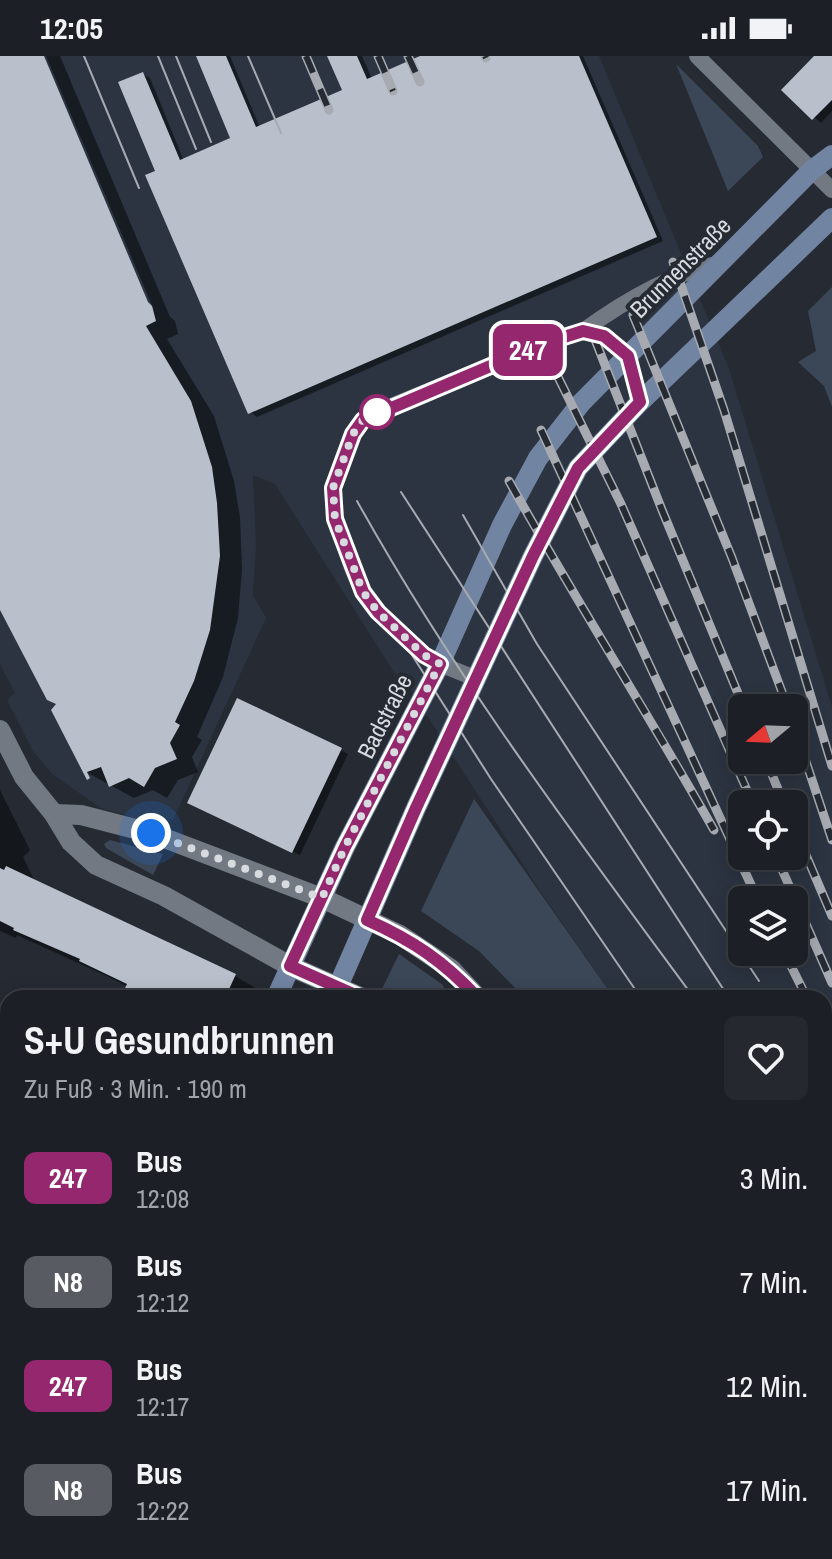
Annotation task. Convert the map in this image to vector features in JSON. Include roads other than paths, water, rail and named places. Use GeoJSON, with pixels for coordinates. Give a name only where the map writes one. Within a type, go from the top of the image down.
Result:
{"type":"FeatureCollection","features":[{"type":"Feature","properties":{"kind":"main road","name":"Brunnenstraße"},"geometry":{"type":"LineString","coordinates":[[538,458],[581,403],[628,356],[697,277],[723,262],[812,170],[832,155]]}},
{"type":"Feature","properties":{"kind":"main road"},"geometry":{"type":"LineString","coordinates":[[336,990],[533,556],[578,468],[640,402],[832,218]]}},
{"type":"Feature","properties":{"kind":"main road","name":"Badstraße"},"geometry":{"type":"LineString","coordinates":[[280,990],[345,847],[420,704],[432,660],[538,458]]}},
{"type":"Feature","properties":{"kind":"street"},"geometry":{"type":"LineString","coordinates":[[0,730],[24,777],[54,814],[71,842],[96,865],[164,896],[332,990]]}},
{"type":"Feature","properties":{"kind":"street"},"geometry":{"type":"LineString","coordinates":[[54,814],[81,815],[151,833],[322,898],[400,935],[451,969],[471,990]]}},
{"type":"Feature","properties":{"kind":"lane"},"geometry":{"type":"LineString","coordinates":[[697,56],[832,190]]}},
{"type":"Feature","properties":{"kind":"lane"},"geometry":{"type":"LineString","coordinates":[[477,679],[432,660],[378,612],[363,592],[335,519],[333,488],[353,434],[363,420],[377,412],[545,343],[583,331],[614,308],[642,293],[697,277]]}},
{"type":"Feature","properties":{"kind":"lane"},"geometry":{"type":"LineString","coordinates":[[583,331],[604,336],[628,356],[640,402]]}},
{"type":"Feature","properties":{"kind":"tram line"},"geometry":{"type":"LineString","coordinates":[[84,56],[139,188]]}},
{"type":"Feature","properties":{"kind":"tram line"},"geometry":{"type":"LineString","coordinates":[[158,56],[196,149]]}},
{"type":"Feature","properties":{"kind":"tram line"},"geometry":{"type":"LineString","coordinates":[[176,56],[211,142]]}},
{"type":"Feature","properties":{"kind":"tram line"},"geometry":{"type":"LineString","coordinates":[[248,56],[281,133]]}},
{"type":"Feature","properties":{"kind":"tram line"},"geometry":{"type":"LineString","coordinates":[[401,492],[724,990]]}},
{"type":"Feature","properties":{"kind":"tram line"},"geometry":{"type":"LineString","coordinates":[[357,501],[475,693],[688,990]]}},
{"type":"Feature","properties":{"kind":"tram line"},"geometry":{"type":"LineString","coordinates":[[463,515],[537,644],[759,981]]}},
{"type":"Feature","properties":{"kind":"tram line"},"geometry":{"type":"LineString","coordinates":[[412,655],[491,779],[636,990]]}},
{"type":"Feature","properties":{"kind":"railway"},"geometry":{"type":"LineString","coordinates":[[306,56],[329,110]]}},
{"type":"Feature","properties":{"kind":"railway"},"geometry":{"type":"LineString","coordinates":[[378,56],[393,91]]}},
{"type":"Feature","properties":{"kind":"railway"},"geometry":{"type":"LineString","coordinates":[[408,56],[420,82]]}},
{"type":"Feature","properties":{"kind":"railway"},"geometry":{"type":"LineString","coordinates":[[673,262],[724,410],[832,766]]}},
{"type":"Feature","properties":{"kind":"railway"},"geometry":{"type":"LineString","coordinates":[[633,315],[732,558],[783,694]]}},
{"type":"Feature","properties":{"kind":"railway"},"geometry":{"type":"LineString","coordinates":[[594,337],[738,694]]}},
{"type":"Feature","properties":{"kind":"railway"},"geometry":{"type":"LineString","coordinates":[[558,377],[621,504],[747,790]]}},
{"type":"Feature","properties":{"kind":"railway"},"geometry":{"type":"LineString","coordinates":[[541,430],[752,886]]}},
{"type":"Feature","properties":{"kind":"railway"},"geometry":{"type":"LineString","coordinates":[[509,481],[714,830]]}},
{"type":"Feature","properties":{"kind":"railway"},"geometry":{"type":"LineString","coordinates":[[808,768],[832,840]]}},
{"type":"Feature","properties":{"kind":"railway"},"geometry":{"type":"LineString","coordinates":[[772,774],[778,790]]}},
{"type":"Feature","properties":{"kind":"railway"},"geometry":{"type":"LineString","coordinates":[[808,860],[832,916]]}},
{"type":"Feature","properties":{"kind":"railway"},"geometry":{"type":"LineString","coordinates":[[782,870],[832,983]]}},
{"type":"Feature","properties":{"kind":"railway"},"geometry":{"type":"LineString","coordinates":[[791,966],[803,990]]}}]}
